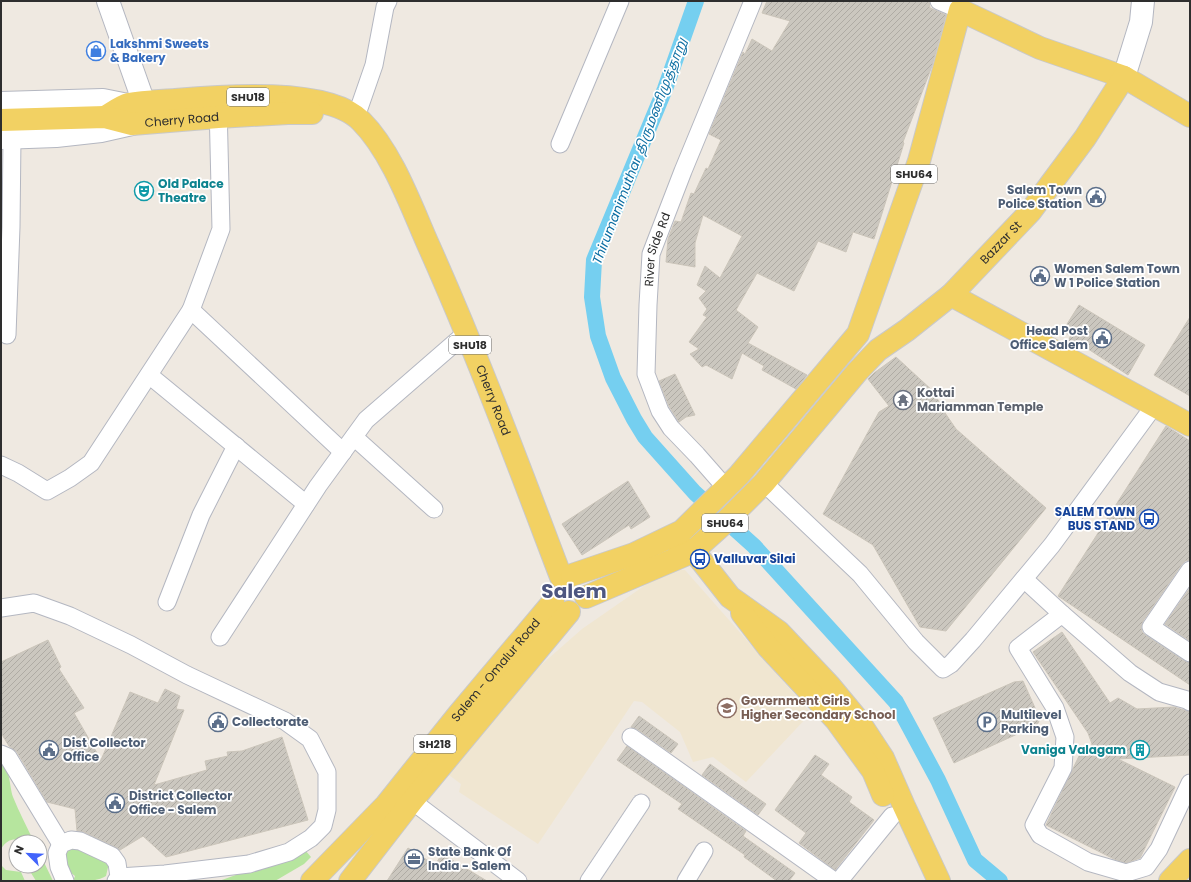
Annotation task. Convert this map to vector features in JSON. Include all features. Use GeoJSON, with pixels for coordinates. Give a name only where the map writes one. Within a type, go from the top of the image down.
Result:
{"type":"FeatureCollection","features":[{"type":"Feature","properties":{"kind":"main road"},"geometry":{"type":"LineString","coordinates":[[961,5],[1040,48],[1124,77],[1190,116]]}},
{"type":"Feature","properties":{"kind":"main road","name":"SHU64"},"geometry":{"type":"LineString","coordinates":[[858,334],[918,162],[961,5]]}},
{"type":"Feature","properties":{"kind":"main road","name":"Bazzar St"},"geometry":{"type":"LineString","coordinates":[[878,350],[907,330],[951,295],[1030,212],[1085,138],[1124,77]]}},
{"type":"Feature","properties":{"kind":"main road","name":"Cherry Road"},"geometry":{"type":"LineString","coordinates":[[138,114],[218,107],[288,113],[316,113],[359,119],[381,146],[396,173],[438,266],[515,456],[567,576]]}},
{"type":"Feature","properties":{"kind":"main road"},"geometry":{"type":"LineString","coordinates":[[5,132],[105,117],[138,114]]}},
{"type":"Feature","properties":{"kind":"main road"},"geometry":{"type":"LineString","coordinates":[[951,295],[1190,425]]}},
{"type":"Feature","properties":{"kind":"main road"},"geometry":{"type":"LineString","coordinates":[[567,576],[578,578],[582,581],[587,592],[583,604],[579,608],[561,607],[551,597],[552,585],[567,576],[634,554],[673,535],[733,482],[858,334],[878,350]]}},
{"type":"Feature","properties":{"kind":"main road","name":"SHU64"},"geometry":{"type":"LineString","coordinates":[[692,552],[722,526],[760,487],[857,372],[878,350]]}},
{"type":"Feature","properties":{"kind":"main road"},"geometry":{"type":"LineString","coordinates":[[673,535],[700,559],[730,597],[774,640],[829,685],[858,720],[883,758],[907,814],[939,881]]}},
{"type":"Feature","properties":{"kind":"main road"},"geometry":{"type":"LineString","coordinates":[[586,597],[692,552]]}},
{"type":"Feature","properties":{"kind":"main road","name":"Salem - Omalur Road"},"geometry":{"type":"LineString","coordinates":[[350,881],[561,607]]}},
{"type":"Feature","properties":{"kind":"main road","name":"Salem - Omalur Road"},"geometry":{"type":"LineString","coordinates":[[312,881],[386,805],[458,715],[561,607]]}},
{"type":"Feature","properties":{"kind":"main road"},"geometry":{"type":"LineString","coordinates":[[774,640],[836,720],[873,771],[892,816],[924,881]]}},
{"type":"Feature","properties":{"kind":"main road"},"geometry":{"type":"LineString","coordinates":[[1170,881],[1190,860]]}},
{"type":"Feature","properties":{"kind":"street"},"geometry":{"type":"LineString","coordinates":[[108,1],[138,114]]}},
{"type":"Feature","properties":{"kind":"street"},"geometry":{"type":"LineString","coordinates":[[359,119],[374,65],[385,7],[388,1]]}},
{"type":"Feature","properties":{"kind":"street"},"geometry":{"type":"LineString","coordinates":[[560,144],[620,1]]}},
{"type":"Feature","properties":{"kind":"street","name":"River Side Rd"},"geometry":{"type":"LineString","coordinates":[[733,482],[697,455],[671,428],[660,411],[646,374],[651,254],[683,171],[753,1]]}},
{"type":"Feature","properties":{"kind":"street"},"geometry":{"type":"LineString","coordinates":[[939,1],[961,5]]}},
{"type":"Feature","properties":{"kind":"street","name":"Bazzar St"},"geometry":{"type":"LineString","coordinates":[[1124,77],[1141,22],[1143,1]]}},
{"type":"Feature","properties":{"kind":"street"},"geometry":{"type":"LineString","coordinates":[[1,103],[103,100],[138,114]]}},
{"type":"Feature","properties":{"kind":"street"},"geometry":{"type":"LineString","coordinates":[[1,465],[18,473],[47,492],[91,463],[191,310],[221,229],[218,107]]}},
{"type":"Feature","properties":{"kind":"street","name":"Cherry Road"},"geometry":{"type":"LineString","coordinates":[[5,132],[56,136],[101,131],[138,114]]}},
{"type":"Feature","properties":{"kind":"street"},"geometry":{"type":"LineString","coordinates":[[5,132],[11,227],[7,335]]}},
{"type":"Feature","properties":{"kind":"street"},"geometry":{"type":"LineString","coordinates":[[191,310],[343,452]]}},
{"type":"Feature","properties":{"kind":"street"},"geometry":{"type":"LineString","coordinates":[[220,637],[306,504],[366,420],[466,334]]}},
{"type":"Feature","properties":{"kind":"street"},"geometry":{"type":"LineString","coordinates":[[149,376],[306,504]]}},
{"type":"Feature","properties":{"kind":"street"},"geometry":{"type":"LineString","coordinates":[[760,487],[860,574],[916,642],[943,669],[952,664],[1052,545],[1154,406]]}},
{"type":"Feature","properties":{"kind":"street"},"geometry":{"type":"LineString","coordinates":[[354,437],[434,509]]}},
{"type":"Feature","properties":{"kind":"street"},"geometry":{"type":"LineString","coordinates":[[167,602],[201,515],[236,446]]}},
{"type":"Feature","properties":{"kind":"street"},"geometry":{"type":"LineString","coordinates":[[1190,570],[1151,627],[1190,653]]}},
{"type":"Feature","properties":{"kind":"street"},"geometry":{"type":"LineString","coordinates":[[1024,579],[1130,673],[1159,692],[1190,702]]}},
{"type":"Feature","properties":{"kind":"street"},"geometry":{"type":"LineString","coordinates":[[1,608],[34,603],[70,616],[131,645],[187,675],[285,721],[310,739],[326,772],[327,810],[323,826],[311,838],[289,852],[249,864],[117,879],[117,863],[112,856],[80,841],[71,840],[61,844],[57,853],[59,867],[65,881]]}},
{"type":"Feature","properties":{"kind":"street"},"geometry":{"type":"LineString","coordinates":[[1062,614],[1018,648],[1055,708],[1065,737],[1063,768],[1034,825],[1040,835],[1088,862],[1127,877],[1146,867],[1160,849],[1190,783]]}},
{"type":"Feature","properties":{"kind":"street"},"geometry":{"type":"LineString","coordinates":[[631,737],[834,881]]}},
{"type":"Feature","properties":{"kind":"street"},"geometry":{"type":"LineString","coordinates":[[1,754],[8,757],[61,844]]}},
{"type":"Feature","properties":{"kind":"street"},"geometry":{"type":"LineString","coordinates":[[412,801],[518,881]]}},
{"type":"Feature","properties":{"kind":"street"},"geometry":{"type":"LineString","coordinates":[[589,881],[641,803]]}},
{"type":"Feature","properties":{"kind":"street"},"geometry":{"type":"LineString","coordinates":[[839,881],[892,816]]}},
{"type":"Feature","properties":{"kind":"street"},"geometry":{"type":"LineString","coordinates":[[686,881],[704,851]]}},
{"type":"Feature","properties":{"kind":"shaded area","name":"Government Girls Higher Secondary School"},"geometry":{"type":"Polygon","coordinates":[[[667,570],[685,570],[811,713],[746,782],[713,757],[693,762],[680,732],[642,702],[634,701],[538,844],[459,792],[461,784],[445,772],[541,665],[582,629],[667,570]]]}},
{"type":"Feature","properties":{"kind":"green space"},"geometry":{"type":"Polygon","coordinates":[[[1,763],[7,770],[13,797],[30,834],[8,834],[8,841],[1,849],[1,763]]]}},
{"type":"Feature","properties":{"kind":"green space"},"geometry":{"type":"Polygon","coordinates":[[[72,848],[78,848],[109,863],[106,876],[94,880],[73,881],[75,876],[64,867],[66,853],[72,848]]]}},
{"type":"Feature","properties":{"kind":"green space"},"geometry":{"type":"Polygon","coordinates":[[[305,850],[311,857],[304,864],[275,881],[219,881],[305,850]]]}},
{"type":"Feature","properties":{"kind":"green space"},"geometry":{"type":"Polygon","coordinates":[[[1,865],[8,870],[8,874],[22,874],[25,881],[1,881],[1,865]]]}},
{"type":"Feature","properties":{"kind":"green space"},"geometry":{"type":"Polygon","coordinates":[[[48,871],[53,881],[36,881],[32,874],[48,874],[48,871]]]}},
{"type":"Feature","properties":{"kind":"building"},"geometry":{"type":"Polygon","coordinates":[[[767,1],[929,1],[930,8],[946,15],[932,66],[903,142],[904,143],[874,239],[853,232],[846,252],[818,241],[794,291],[757,273],[736,310],[758,327],[748,343],[807,375],[796,389],[762,370],[764,366],[742,353],[732,379],[706,365],[702,367],[690,354],[699,349],[689,342],[707,317],[703,315],[707,309],[699,298],[706,291],[697,285],[705,266],[720,278],[742,236],[703,215],[695,243],[695,267],[666,262],[668,239],[675,221],[681,222],[691,193],[694,194],[706,168],[708,169],[721,140],[709,134],[743,52],[745,54],[752,39],[772,51],[790,21],[762,13],[767,1]]]}},
{"type":"Feature","properties":{"kind":"building","name":"Head Post Office Salem"},"geometry":{"type":"Polygon","coordinates":[[[1079,305],[1145,345],[1128,375],[1079,343],[1075,348],[1067,344],[1071,335],[1062,332],[1079,305]]]}},
{"type":"Feature","properties":{"kind":"building"},"geometry":{"type":"Polygon","coordinates":[[[1190,317],[1190,396],[1154,375],[1190,317]]]}},
{"type":"Feature","properties":{"kind":"building"},"geometry":{"type":"Polygon","coordinates":[[[896,357],[934,392],[943,410],[956,429],[1046,508],[946,631],[920,627],[873,545],[823,514],[879,412],[889,406],[868,379],[896,357]]]}},
{"type":"Feature","properties":{"kind":"building"},"geometry":{"type":"Polygon","coordinates":[[[675,374],[695,415],[686,417],[679,422],[669,406],[659,381],[675,374]]]}},
{"type":"Feature","properties":{"kind":"building","name":"SALEM TOWN BUS STAND"},"geometry":{"type":"Polygon","coordinates":[[[1166,426],[1190,441],[1190,560],[1185,561],[1182,564],[1143,621],[1141,627],[1142,632],[1145,635],[1184,661],[1190,663],[1190,685],[1058,596],[1166,426]]]}},
{"type":"Feature","properties":{"kind":"building"},"geometry":{"type":"Polygon","coordinates":[[[628,481],[650,517],[631,529],[629,525],[582,555],[562,524],[628,481]]]}},
{"type":"Feature","properties":{"kind":"building"},"geometry":{"type":"Polygon","coordinates":[[[1190,588],[1190,641],[1165,624],[1190,588]]]}},
{"type":"Feature","properties":{"kind":"building","name":"Vaniga Valagam"},"geometry":{"type":"Polygon","coordinates":[[[1062,632],[1110,703],[1118,698],[1137,709],[1174,707],[1190,712],[1190,755],[1118,759],[1175,787],[1140,858],[1126,863],[1114,859],[1046,825],[1079,756],[1088,755],[1092,744],[1088,733],[1033,652],[1062,632]]]}},
{"type":"Feature","properties":{"kind":"building","name":"Dist Collector Office"},"geometry":{"type":"Polygon","coordinates":[[[48,640],[61,667],[59,669],[84,708],[74,713],[101,760],[130,692],[158,703],[165,689],[180,696],[176,709],[184,710],[154,785],[207,770],[205,761],[228,756],[227,752],[242,751],[282,737],[308,820],[166,857],[143,836],[120,850],[84,832],[77,831],[75,809],[47,802],[17,752],[9,746],[1,733],[1,662],[48,640]]]}},
{"type":"Feature","properties":{"kind":"building","name":"Multilevel Parking"},"geometry":{"type":"Polygon","coordinates":[[[1023,681],[1040,719],[1037,725],[954,763],[933,718],[1014,682],[1023,681]]]}},
{"type":"Feature","properties":{"kind":"building"},"geometry":{"type":"Polygon","coordinates":[[[639,716],[678,744],[671,753],[637,729],[631,727],[639,716]]]}},
{"type":"Feature","properties":{"kind":"building"},"geometry":{"type":"Polygon","coordinates":[[[627,746],[746,831],[743,836],[795,873],[789,881],[777,881],[744,857],[745,855],[678,809],[682,804],[617,760],[627,746]]]}},
{"type":"Feature","properties":{"kind":"building"},"geometry":{"type":"Polygon","coordinates":[[[815,755],[829,764],[821,775],[852,797],[849,802],[874,820],[835,870],[799,843],[806,833],[775,810],[815,755]]]}},
{"type":"Feature","properties":{"kind":"building"},"geometry":{"type":"Polygon","coordinates":[[[710,764],[766,804],[758,815],[702,775],[710,764]]]}},
{"type":"Feature","properties":{"kind":"building","name":"State Bank Of India - Salem"},"geometry":{"type":"Polygon","coordinates":[[[408,848],[435,865],[442,854],[487,881],[387,881],[408,848]]]}},
{"type":"Feature","properties":{"kind":"waterway","name":"Thirumanimuthar திருமணிமுத்தாறு"},"geometry":{"type":"LineString","coordinates":[[696,1],[665,89],[594,260],[592,297],[598,336],[613,378],[645,437],[695,493],[754,546],[896,702],[938,780],[975,860],[1000,881]]}},
{"type":"Feature","properties":{"kind":"place","name":"Lakshmi Sweets & Bakery"},"geometry":{"type":"Point","coordinates":[96,51]}},
{"type":"Feature","properties":{"kind":"place","name":"Old Palace Theatre"},"geometry":{"type":"Point","coordinates":[144,191]}},
{"type":"Feature","properties":{"kind":"place","name":"Salem Town Police Station"},"geometry":{"type":"Point","coordinates":[1096,197]}},
{"type":"Feature","properties":{"kind":"place","name":"Women Salem Town W 1 Police Station"},"geometry":{"type":"Point","coordinates":[1040,276]}},
{"type":"Feature","properties":{"kind":"place","name":"Head Post Office Salem"},"geometry":{"type":"Point","coordinates":[1102,338]}},
{"type":"Feature","properties":{"kind":"place","name":"Kottai Mariamman Temple"},"geometry":{"type":"Point","coordinates":[903,400]}},
{"type":"Feature","properties":{"kind":"place","name":"SALEM TOWN BUS STAND"},"geometry":{"type":"Point","coordinates":[1149,519]}},
{"type":"Feature","properties":{"kind":"place","name":"Valluvar Silai"},"geometry":{"type":"Point","coordinates":[700,559]}},
{"type":"Feature","properties":{"kind":"place","name":"Government Girls Higher Secondary School"},"geometry":{"type":"Point","coordinates":[727,708]}},
{"type":"Feature","properties":{"kind":"place","name":"Collectorate"},"geometry":{"type":"Point","coordinates":[218,722]}},
{"type":"Feature","properties":{"kind":"place","name":"Multilevel Parking"},"geometry":{"type":"Point","coordinates":[987,722]}},
{"type":"Feature","properties":{"kind":"place","name":"Dist Collector Office"},"geometry":{"type":"Point","coordinates":[49,750]}},
{"type":"Feature","properties":{"kind":"place","name":"Vaniga Valagam"},"geometry":{"type":"Point","coordinates":[1140,750]}},
{"type":"Feature","properties":{"kind":"place","name":"District Collector Office - Salem"},"geometry":{"type":"Point","coordinates":[115,803]}},
{"type":"Feature","properties":{"kind":"place","name":"State Bank Of India - Salem"},"geometry":{"type":"Point","coordinates":[414,859]}},
{"type":"Feature","properties":{"kind":"district","name":"Salem"},"geometry":{"type":"Point","coordinates":[574,591]}}]}
